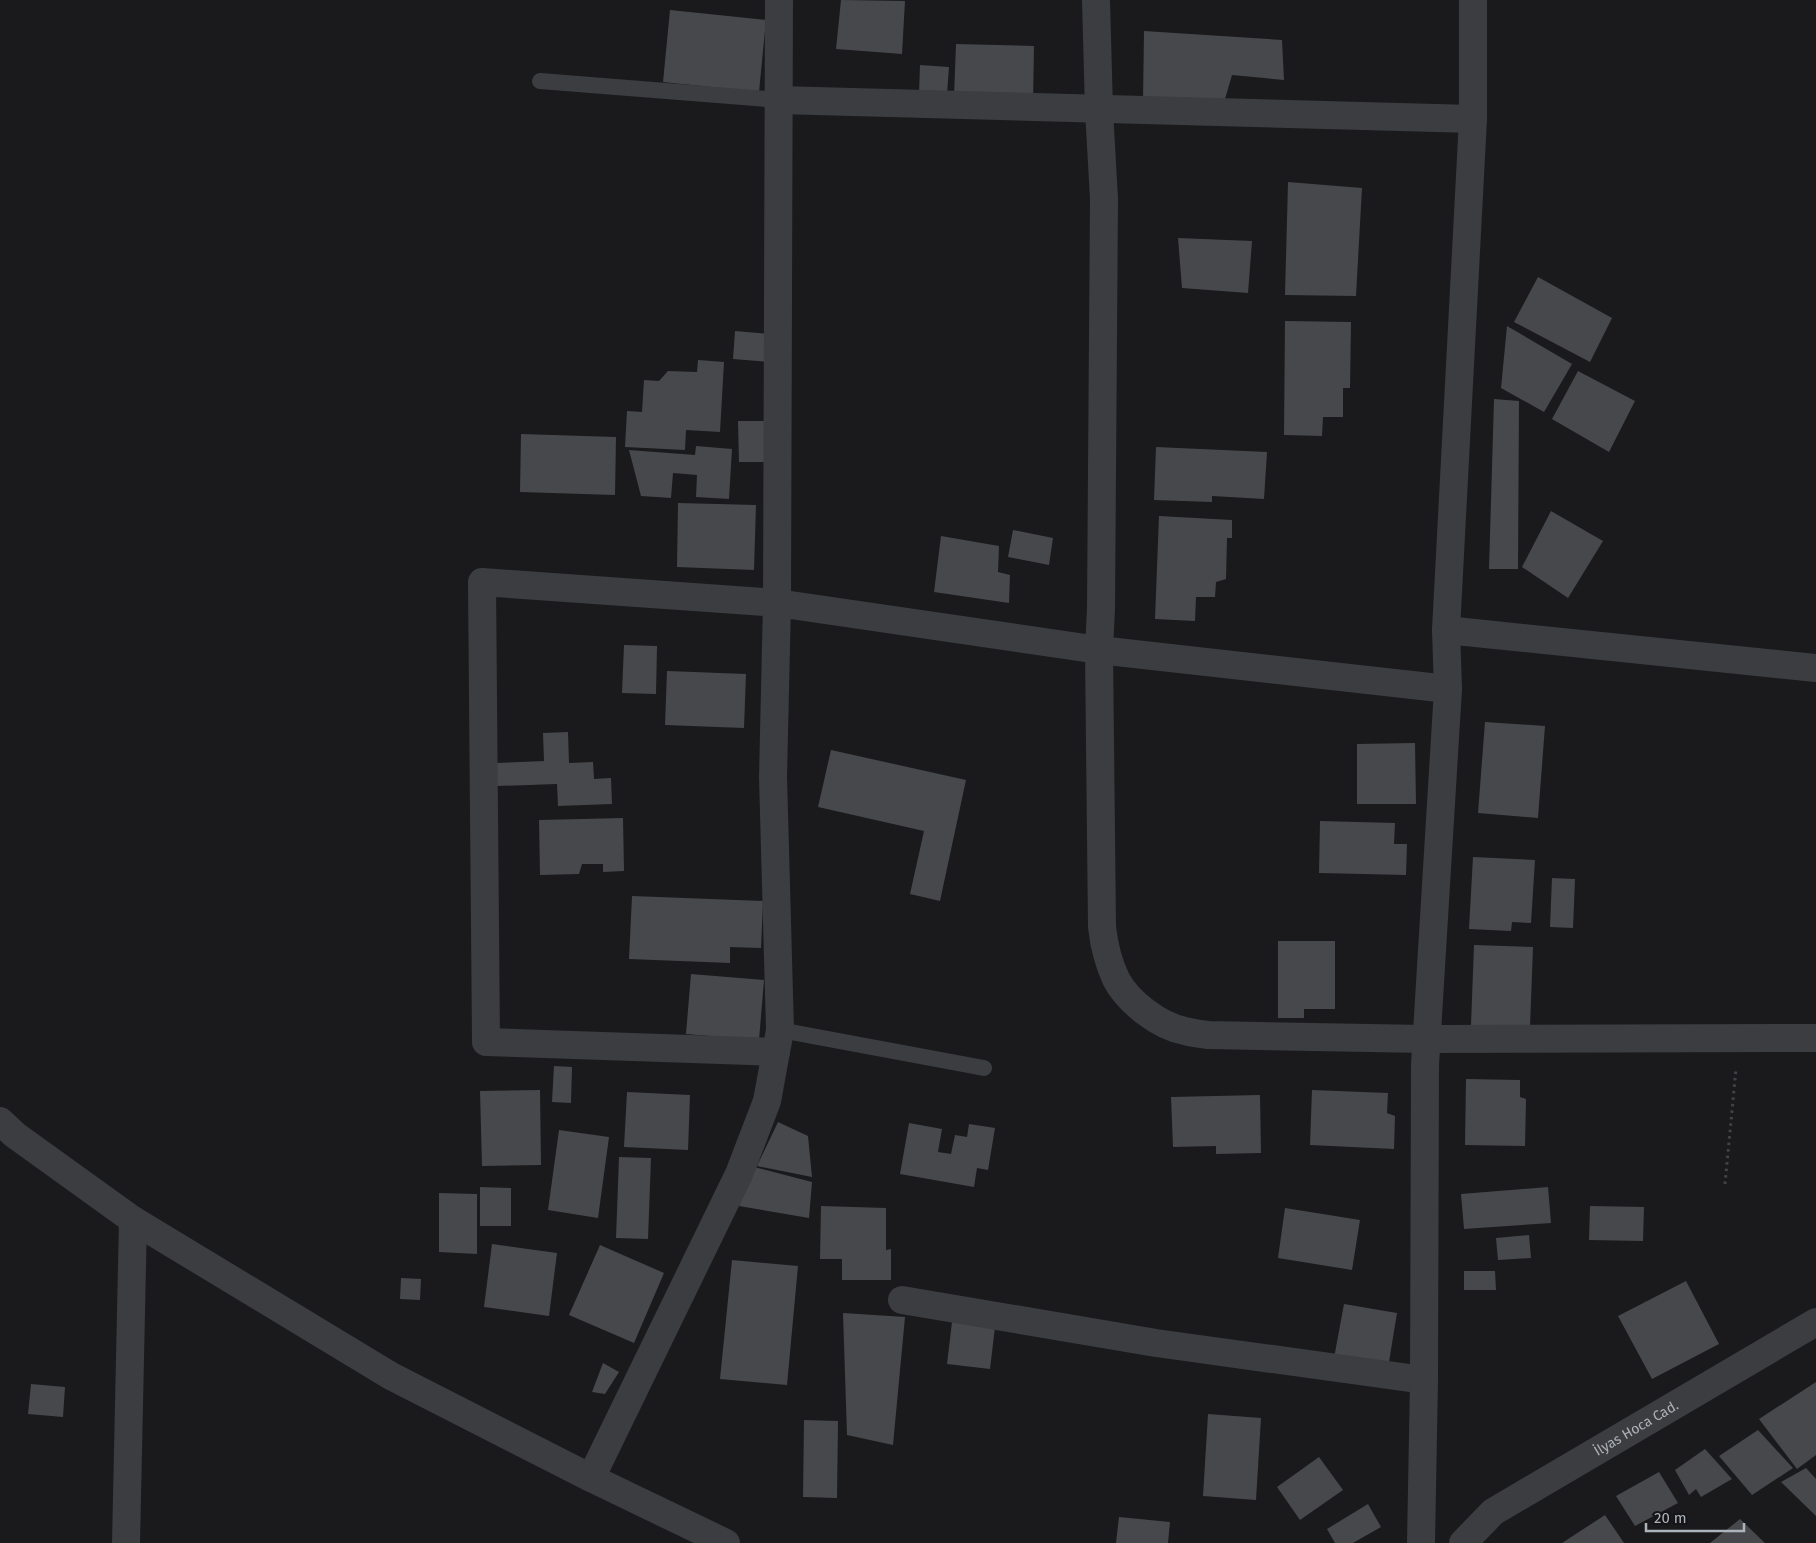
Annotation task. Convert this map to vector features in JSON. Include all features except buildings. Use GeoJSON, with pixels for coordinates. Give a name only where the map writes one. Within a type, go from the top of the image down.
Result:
{"type":"FeatureCollection","features":[{"type":"Feature","properties":{"kind":"street"},"geometry":{"type":"LineString","coordinates":[[591,1478],[739,1174],[767,1101],[778,1041],[773,777],[778,603],[779,0]]}},
{"type":"Feature","properties":{"kind":"street"},"geometry":{"type":"LineString","coordinates":[[1096,0],[1104,198],[1099,650],[1102,927],[1104,948],[1117,980],[1137,1005],[1159,1021],[1183,1031],[1208,1035],[1426,1039],[1816,1038]]}},
{"type":"Feature","properties":{"kind":"street"},"geometry":{"type":"LineString","coordinates":[[1422,1543],[1426,1039],[1448,689],[1446,630],[1473,119],[1473,0]]}},
{"type":"Feature","properties":{"kind":"street"},"geometry":{"type":"LineString","coordinates":[[778,100],[1473,119]]}},
{"type":"Feature","properties":{"kind":"street"},"geometry":{"type":"LineString","coordinates":[[778,1041],[486,1042],[482,582],[778,603],[1099,650],[1448,689]]}},
{"type":"Feature","properties":{"kind":"street"},"geometry":{"type":"LineString","coordinates":[[1446,630],[1816,668]]}},
{"type":"Feature","properties":{"kind":"street"},"geometry":{"type":"LineString","coordinates":[[0,1121],[16,1135],[133,1220],[391,1376],[591,1478],[726,1543]]}},
{"type":"Feature","properties":{"kind":"street"},"geometry":{"type":"LineString","coordinates":[[126,1543],[133,1220]]}},
{"type":"Feature","properties":{"kind":"street"},"geometry":{"type":"LineString","coordinates":[[902,1300],[1156,1343],[1424,1380]]}},
{"type":"Feature","properties":{"kind":"street","name":"İlyas Hoca Cad."},"geometry":{"type":"LineString","coordinates":[[1463,1543],[1493,1512],[1816,1322]]}},
{"type":"Feature","properties":{"kind":"lane"},"geometry":{"type":"LineString","coordinates":[[540,81],[778,100]]}},
{"type":"Feature","properties":{"kind":"lane"},"geometry":{"type":"LineString","coordinates":[[778,1041],[984,1068]]}},
{"type":"Feature","properties":{"kind":"path"},"geometry":{"type":"LineString","coordinates":[[1725,1184],[1739,1038]]}}]}
